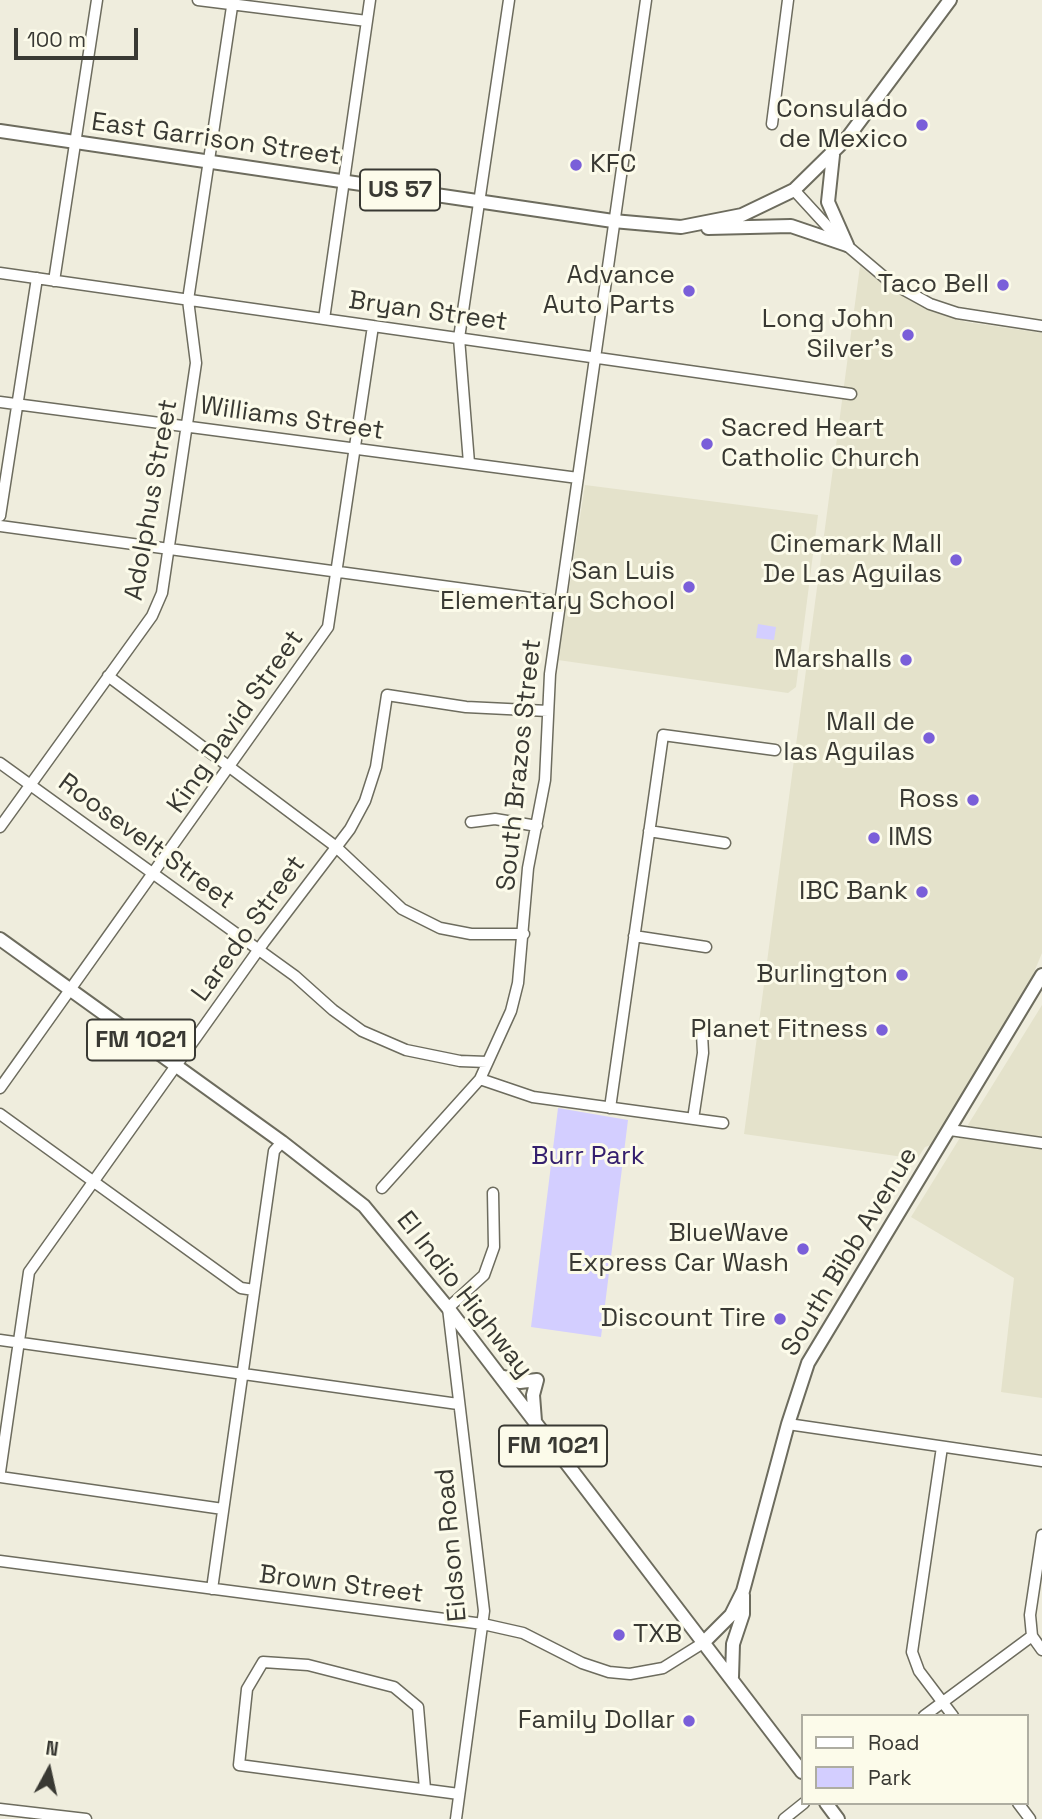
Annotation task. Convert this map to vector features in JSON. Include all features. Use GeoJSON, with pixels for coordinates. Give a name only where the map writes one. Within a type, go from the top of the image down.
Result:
{"type":"FeatureCollection","features":[{"type":"Feature","properties":{"kind":"main road","name":"East Garrison Street"},"geometry":{"type":"LineString","coordinates":[[0,131],[613,221],[681,227],[743,215],[794,190],[833,155],[950,0]]}},
{"type":"Feature","properties":{"kind":"main road"},"geometry":{"type":"LineString","coordinates":[[833,155],[828,202],[847,245]]}},
{"type":"Feature","properties":{"kind":"main road"},"geometry":{"type":"LineString","coordinates":[[681,227],[746,229],[768,225],[791,226],[847,245]]}},
{"type":"Feature","properties":{"kind":"main road","name":"El Indio Highway"},"geometry":{"type":"LineString","coordinates":[[0,939],[282,1142],[364,1206],[448,1308],[800,1769]]}},
{"type":"Feature","properties":{"kind":"main road","name":"South Bibb Avenue"},"geometry":{"type":"LineString","coordinates":[[703,1643],[731,1615],[743,1591],[800,1382],[820,1341],[1042,975]]}},
{"type":"Feature","properties":{"kind":"main road"},"geometry":{"type":"LineString","coordinates":[[499,1376],[520,1382],[537,1380],[533,1395],[535,1423]]}},
{"type":"Feature","properties":{"kind":"main road"},"geometry":{"type":"LineString","coordinates":[[732,1677],[733,1644],[743,1614],[743,1591]]}},
{"type":"Feature","properties":{"kind":"street"},"geometry":{"type":"LineString","coordinates":[[54,281],[97,0]]}},
{"type":"Feature","properties":{"kind":"street"},"geometry":{"type":"LineString","coordinates":[[198,0],[233,2],[367,21]]}},
{"type":"Feature","properties":{"kind":"street"},"geometry":{"type":"LineString","coordinates":[[324,319],[370,0]]}},
{"type":"Feature","properties":{"kind":"street"},"geometry":{"type":"LineString","coordinates":[[468,463],[459,338],[509,0]]}},
{"type":"Feature","properties":{"kind":"street","name":"South Brazos Street"},"geometry":{"type":"LineString","coordinates":[[382,1188],[480,1079],[510,1011],[518,983],[528,868],[545,780],[548,711],[560,602],[646,0]]}},
{"type":"Feature","properties":{"kind":"street"},"geometry":{"type":"LineString","coordinates":[[772,124],[788,0]]}},
{"type":"Feature","properties":{"kind":"street","name":"Adolphus Street"},"geometry":{"type":"LineString","coordinates":[[0,827],[158,605],[170,549],[196,363],[188,300],[233,2]]}},
{"type":"Feature","properties":{"kind":"street"},"geometry":{"type":"LineString","coordinates":[[794,190],[847,245],[890,282],[930,304],[978,317],[1042,326]]}},
{"type":"Feature","properties":{"kind":"street","name":"Bryan Street"},"geometry":{"type":"LineString","coordinates":[[0,273],[851,394]]}},
{"type":"Feature","properties":{"kind":"street"},"geometry":{"type":"LineString","coordinates":[[0,516],[37,278]]}},
{"type":"Feature","properties":{"kind":"street","name":"King David Street"},"geometry":{"type":"LineString","coordinates":[[0,1088],[320,642],[328,627],[357,450],[373,326]]}},
{"type":"Feature","properties":{"kind":"street","name":"Williams Street"},"geometry":{"type":"LineString","coordinates":[[0,402],[578,478]]}},
{"type":"Feature","properties":{"kind":"street"},"geometry":{"type":"LineString","coordinates":[[0,526],[560,602]]}},
{"type":"Feature","properties":{"kind":"street"},"geometry":{"type":"LineString","coordinates":[[108,676],[335,846],[402,909],[440,928],[471,934],[524,934]]}},
{"type":"Feature","properties":{"kind":"street","name":"Laredo Street"},"geometry":{"type":"LineString","coordinates":[[0,1475],[29,1272],[335,846],[350,829],[365,801],[376,767],[387,695],[466,707],[548,711]]}},
{"type":"Feature","properties":{"kind":"street"},"geometry":{"type":"LineString","coordinates":[[610,1108],[663,735],[775,750]]}},
{"type":"Feature","properties":{"kind":"street","name":"Roosevelt Street"},"geometry":{"type":"LineString","coordinates":[[0,764],[260,951],[344,1019],[373,1036],[430,1056],[487,1062]]}},
{"type":"Feature","properties":{"kind":"street"},"geometry":{"type":"LineString","coordinates":[[471,822],[495,819],[537,826]]}},
{"type":"Feature","properties":{"kind":"street"},"geometry":{"type":"LineString","coordinates":[[649,831],[725,843]]}},
{"type":"Feature","properties":{"kind":"street"},"geometry":{"type":"LineString","coordinates":[[634,936],[706,947]]}},
{"type":"Feature","properties":{"kind":"street"},"geometry":{"type":"LineString","coordinates":[[693,1119],[703,1053],[702,1034]]}},
{"type":"Feature","properties":{"kind":"street"},"geometry":{"type":"LineString","coordinates":[[480,1079],[533,1097],[723,1123]]}},
{"type":"Feature","properties":{"kind":"street"},"geometry":{"type":"LineString","coordinates":[[0,1114],[241,1288],[254,1290]]}},
{"type":"Feature","properties":{"kind":"street"},"geometry":{"type":"LineString","coordinates":[[950,1130],[1042,1143]]}},
{"type":"Feature","properties":{"kind":"street"},"geometry":{"type":"LineString","coordinates":[[212,1589],[274,1151],[282,1142]]}},
{"type":"Feature","properties":{"kind":"street"},"geometry":{"type":"LineString","coordinates":[[448,1308],[484,1275],[494,1247],[493,1193]]}},
{"type":"Feature","properties":{"kind":"street","name":"Eidson Road"},"geometry":{"type":"LineString","coordinates":[[448,1308],[484,1611],[456,1819]]}},
{"type":"Feature","properties":{"kind":"street"},"geometry":{"type":"LineString","coordinates":[[0,1340],[458,1404]]}},
{"type":"Feature","properties":{"kind":"street"},"geometry":{"type":"LineString","coordinates":[[788,1423],[1042,1461]]}},
{"type":"Feature","properties":{"kind":"street"},"geometry":{"type":"LineString","coordinates":[[942,1447],[912,1652],[919,1671],[952,1714]]}},
{"type":"Feature","properties":{"kind":"street"},"geometry":{"type":"LineString","coordinates":[[0,1475],[223,1509]]}},
{"type":"Feature","properties":{"kind":"street"},"geometry":{"type":"LineString","coordinates":[[1042,1535],[1039,1572],[1030,1615],[1032,1636],[1042,1650]]}},
{"type":"Feature","properties":{"kind":"street","name":"Brown Street"},"geometry":{"type":"LineString","coordinates":[[0,1561],[483,1624],[523,1633],[582,1663],[609,1672],[630,1674],[663,1668],[703,1643]]}},
{"type":"Feature","properties":{"kind":"street"},"geometry":{"type":"LineString","coordinates":[[927,1714],[1032,1636]]}},
{"type":"Feature","properties":{"kind":"street"},"geometry":{"type":"LineString","coordinates":[[425,1789],[418,1707],[394,1687],[308,1665],[263,1662],[247,1689],[239,1765],[459,1794]]}},
{"type":"Feature","properties":{"kind":"street"},"geometry":{"type":"LineString","coordinates":[[784,1819],[802,1805]]}},
{"type":"Feature","properties":{"kind":"street"},"geometry":{"type":"LineString","coordinates":[[0,1809],[86,1819]]}},
{"type":"Feature","properties":{"kind":"shaded area"},"geometry":{"type":"Polygon","coordinates":[[[860,266],[885,286],[933,312],[966,322],[1042,333],[1042,953],[1032,977],[931,1145],[925,1147],[917,1159],[744,1134],[860,266]]]}},
{"type":"Feature","properties":{"kind":"shaded area","name":"San Luis Elementary School"},"geometry":{"type":"Polygon","coordinates":[[[585,485],[818,515],[796,687],[788,693],[558,660],[585,485]]]}},
{"type":"Feature","properties":{"kind":"shaded area"},"geometry":{"type":"Polygon","coordinates":[[[1042,1005],[1042,1398],[1001,1392],[1014,1278],[911,1217],[1042,1005]]]}},
{"type":"Feature","properties":{"kind":"green space"},"geometry":{"type":"Polygon","coordinates":[[[758,624],[776,627],[774,640],[756,638],[758,624]]]}},
{"type":"Feature","properties":{"kind":"green space","name":"Burr Park"},"geometry":{"type":"Polygon","coordinates":[[[558,1108],[628,1120],[601,1337],[531,1327],[558,1108]]]}},
{"type":"Feature","properties":{"kind":"place","name":"Consulado de Mexico"},"geometry":{"type":"Point","coordinates":[922,125]}},
{"type":"Feature","properties":{"kind":"place","name":"KFC"},"geometry":{"type":"Point","coordinates":[576,165]}},
{"type":"Feature","properties":{"kind":"place","name":"Taco Bell"},"geometry":{"type":"Point","coordinates":[1003,285]}},
{"type":"Feature","properties":{"kind":"place","name":"Advance Auto Parts"},"geometry":{"type":"Point","coordinates":[689,291]}},
{"type":"Feature","properties":{"kind":"place","name":"Long John Silver's"},"geometry":{"type":"Point","coordinates":[908,335]}},
{"type":"Feature","properties":{"kind":"place","name":"Sacred Heart Catholic Church"},"geometry":{"type":"Point","coordinates":[707,444]}},
{"type":"Feature","properties":{"kind":"place","name":"Cinemark Mall De Las Aguilas"},"geometry":{"type":"Point","coordinates":[956,560]}},
{"type":"Feature","properties":{"kind":"place","name":"San Luis Elementary School"},"geometry":{"type":"Point","coordinates":[689,587]}},
{"type":"Feature","properties":{"kind":"place","name":"Marshalls"},"geometry":{"type":"Point","coordinates":[906,660]}},
{"type":"Feature","properties":{"kind":"place","name":"Mall de las Aguilas"},"geometry":{"type":"Point","coordinates":[929,738]}},
{"type":"Feature","properties":{"kind":"place","name":"Ross"},"geometry":{"type":"Point","coordinates":[973,800]}},
{"type":"Feature","properties":{"kind":"place","name":"IMS"},"geometry":{"type":"Point","coordinates":[874,838]}},
{"type":"Feature","properties":{"kind":"place","name":"IBC Bank"},"geometry":{"type":"Point","coordinates":[922,892]}},
{"type":"Feature","properties":{"kind":"place","name":"Burlington"},"geometry":{"type":"Point","coordinates":[902,975]}},
{"type":"Feature","properties":{"kind":"place","name":"Planet Fitness"},"geometry":{"type":"Point","coordinates":[882,1030]}},
{"type":"Feature","properties":{"kind":"place","name":"BlueWave Express Car Wash"},"geometry":{"type":"Point","coordinates":[803,1249]}},
{"type":"Feature","properties":{"kind":"place","name":"Discount Tire"},"geometry":{"type":"Point","coordinates":[780,1319]}},
{"type":"Feature","properties":{"kind":"place","name":"TXB"},"geometry":{"type":"Point","coordinates":[619,1635]}},
{"type":"Feature","properties":{"kind":"place","name":"Family Dollar"},"geometry":{"type":"Point","coordinates":[689,1721]}}]}
